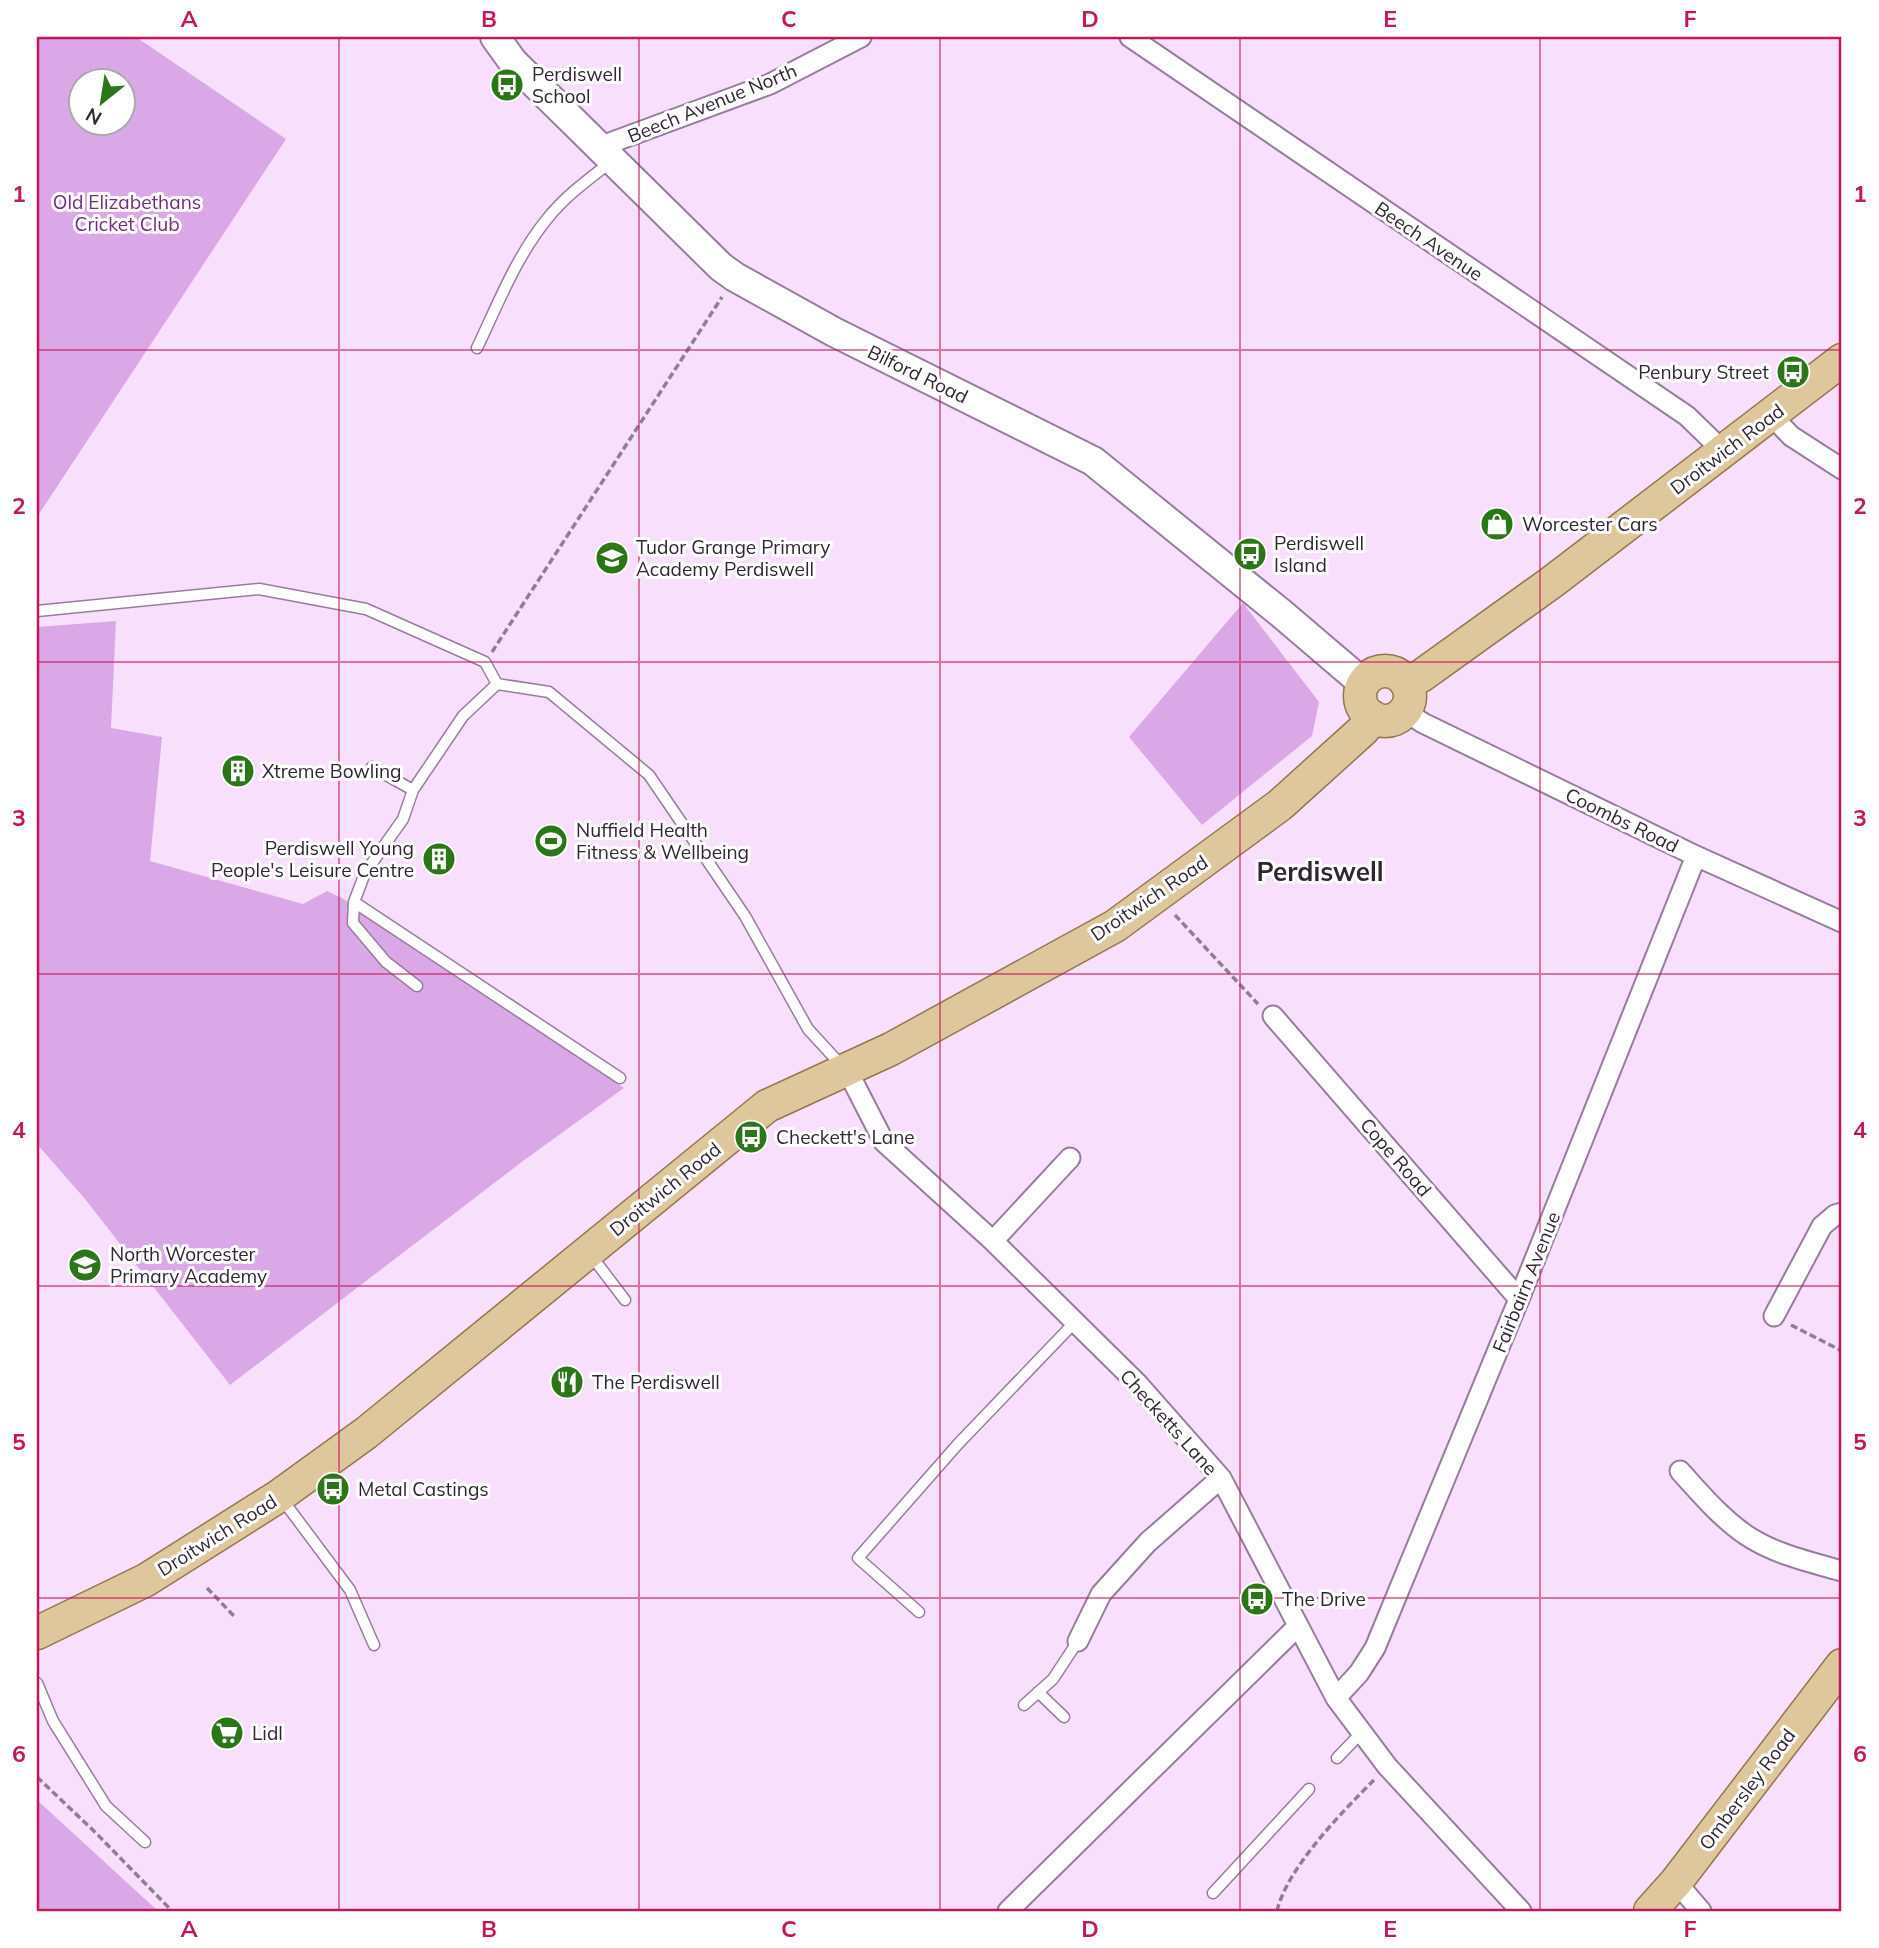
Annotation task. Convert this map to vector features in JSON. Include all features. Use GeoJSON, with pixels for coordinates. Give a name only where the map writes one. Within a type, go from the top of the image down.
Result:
{"type":"FeatureCollection","features":[{"type":"Feature","properties":{"kind":"main road","name":"Bilford Road"},"geometry":{"type":"LineString","coordinates":[[495,37],[513,62],[721,267],[834,332],[1093,460],[1364,684]]}},
{"type":"Feature","properties":{"kind":"main road","name":"Droitwich Road"},"geometry":{"type":"LineString","coordinates":[[37,1633],[146,1580],[279,1496],[366,1433],[767,1106],[891,1049],[1115,926],[1280,805],[1363,730],[1373,717],[1390,721],[1400,716],[1405,697],[1421,676],[1552,582],[1842,360]]}},
{"type":"Feature","properties":{"kind":"main road"},"geometry":{"type":"LineString","coordinates":[[1373,717],[1367,714],[1361,704],[1360,692],[1375,673],[1386,671],[1398,675],[1405,697]]}},
{"type":"Feature","properties":{"kind":"main road","name":"Ombersley Road"},"geometry":{"type":"LineString","coordinates":[[1650,1911],[1842,1665]]}},
{"type":"Feature","properties":{"kind":"street","name":"Beech Avenue North"},"geometry":{"type":"LineString","coordinates":[[605,154],[770,84],[861,37]]}},
{"type":"Feature","properties":{"kind":"street","name":"Beech Avenue"},"geometry":{"type":"LineString","coordinates":[[1130,37],[1687,416],[1723,451]]}},
{"type":"Feature","properties":{"kind":"street"},"geometry":{"type":"LineString","coordinates":[[1771,415],[1791,436],[1842,469]]}},
{"type":"Feature","properties":{"kind":"street","name":"Coombs Road"},"geometry":{"type":"LineString","coordinates":[[1405,697],[1696,856],[1842,922]]}},
{"type":"Feature","properties":{"kind":"street","name":"Fairbairn Avenue"},"geometry":{"type":"LineString","coordinates":[[1336,1698],[1359,1673],[1375,1648],[1520,1299],[1696,856]]}},
{"type":"Feature","properties":{"kind":"street","name":"Cope Road"},"geometry":{"type":"LineString","coordinates":[[1273,1016],[1520,1299]]}},
{"type":"Feature","properties":{"kind":"street","name":"Checketts Lane"},"geometry":{"type":"LineString","coordinates":[[847,1070],[884,1142],[993,1241],[1138,1384],[1220,1478],[1336,1698],[1387,1766],[1521,1911]]}},
{"type":"Feature","properties":{"kind":"street"},"geometry":{"type":"LineString","coordinates":[[993,1241],[1070,1158]]}},
{"type":"Feature","properties":{"kind":"street"},"geometry":{"type":"LineString","coordinates":[[1774,1316],[1822,1226],[1835,1215],[1842,1213]]}},
{"type":"Feature","properties":{"kind":"street"},"geometry":{"type":"LineString","coordinates":[[1680,1471],[1717,1511],[1747,1536],[1797,1559],[1842,1571]]}},
{"type":"Feature","properties":{"kind":"street"},"geometry":{"type":"LineString","coordinates":[[1078,1641],[1101,1594],[1148,1542],[1220,1478]]}},
{"type":"Feature","properties":{"kind":"street"},"geometry":{"type":"LineString","coordinates":[[1007,1911],[1297,1627]]}},
{"type":"Feature","properties":{"kind":"street"},"geometry":{"type":"LineString","coordinates":[[1675,1882],[1701,1911]]}},
{"type":"Feature","properties":{"kind":"lane"},"geometry":{"type":"LineString","coordinates":[[477,348],[515,268],[547,219],[578,188],[605,154]]}},
{"type":"Feature","properties":{"kind":"lane"},"geometry":{"type":"LineString","coordinates":[[37,611],[259,589],[366,609],[485,662],[497,684]]}},
{"type":"Feature","properties":{"kind":"lane"},"geometry":{"type":"LineString","coordinates":[[416,986],[386,962],[353,923],[354,902],[365,873],[403,819],[413,790],[463,716],[497,684]]}},
{"type":"Feature","properties":{"kind":"lane"},"geometry":{"type":"LineString","coordinates":[[497,684],[549,692],[649,775],[745,916],[807,1029],[847,1070]]}},
{"type":"Feature","properties":{"kind":"lane"},"geometry":{"type":"LineString","coordinates":[[372,767],[413,790]]}},
{"type":"Feature","properties":{"kind":"lane"},"geometry":{"type":"LineString","coordinates":[[354,902],[620,1077]]}},
{"type":"Feature","properties":{"kind":"lane"},"geometry":{"type":"LineString","coordinates":[[588,1251],[625,1300]]}},
{"type":"Feature","properties":{"kind":"lane"},"geometry":{"type":"LineString","coordinates":[[919,1612],[858,1559],[958,1444],[1075,1322]]}},
{"type":"Feature","properties":{"kind":"lane"},"geometry":{"type":"LineString","coordinates":[[279,1496],[350,1590],[374,1644]]}},
{"type":"Feature","properties":{"kind":"lane"},"geometry":{"type":"LineString","coordinates":[[1024,1705],[1053,1679],[1078,1641]]}},
{"type":"Feature","properties":{"kind":"lane"},"geometry":{"type":"LineString","coordinates":[[37,1683],[53,1721],[106,1806],[145,1842]]}},
{"type":"Feature","properties":{"kind":"lane"},"geometry":{"type":"LineString","coordinates":[[1038,1692],[1064,1717]]}},
{"type":"Feature","properties":{"kind":"lane"},"geometry":{"type":"LineString","coordinates":[[1337,1758],[1362,1733]]}},
{"type":"Feature","properties":{"kind":"lane"},"geometry":{"type":"LineString","coordinates":[[1213,1892],[1309,1789]]}},
{"type":"Feature","properties":{"kind":"path"},"geometry":{"type":"LineString","coordinates":[[485,662],[735,277]]}},
{"type":"Feature","properties":{"kind":"path"},"geometry":{"type":"LineString","coordinates":[[1157,895],[1261,1007],[1273,1016]]}},
{"type":"Feature","properties":{"kind":"path"},"geometry":{"type":"LineString","coordinates":[[1774,1316],[1842,1351]]}},
{"type":"Feature","properties":{"kind":"path"},"geometry":{"type":"LineString","coordinates":[[207,1588],[235,1617]]}},
{"type":"Feature","properties":{"kind":"path"},"geometry":{"type":"LineString","coordinates":[[1277,1911],[1281,1895],[1295,1871],[1387,1766]]}},
{"type":"Feature","properties":{"kind":"path"},"geometry":{"type":"LineString","coordinates":[[37,1777],[172,1911]]}},
{"type":"Feature","properties":{"kind":"green space","name":"Old Elizabethans Cricket Club"},"geometry":{"type":"Polygon","coordinates":[[[37,37],[136,37],[286,139],[37,517],[37,37]]]}},
{"type":"Feature","properties":{"kind":"green space"},"geometry":{"type":"Polygon","coordinates":[[[1243,603],[1319,702],[1312,736],[1202,825],[1129,737],[1243,603]]]}},
{"type":"Feature","properties":{"kind":"green space"},"geometry":{"type":"Polygon","coordinates":[[[116,621],[111,728],[162,737],[150,861],[303,904],[327,891],[342,898],[624,1088],[523,1161],[230,1385],[85,1199],[37,1144],[37,627],[116,621]]]}},
{"type":"Feature","properties":{"kind":"green space"},"geometry":{"type":"Polygon","coordinates":[[[37,1800],[158,1911],[37,1911],[37,1800]]]}},
{"type":"Feature","properties":{"kind":"place","name":"Perdiswell School"},"geometry":{"type":"Point","coordinates":[507,85]}},
{"type":"Feature","properties":{"kind":"place","name":"Penbury Street"},"geometry":{"type":"Point","coordinates":[1793,372]}},
{"type":"Feature","properties":{"kind":"place","name":"Worcester Cars"},"geometry":{"type":"Point","coordinates":[1497,524]}},
{"type":"Feature","properties":{"kind":"place","name":"Perdiswell Island"},"geometry":{"type":"Point","coordinates":[1250,554]}},
{"type":"Feature","properties":{"kind":"place","name":"Tudor Grange Primary Academy Perdiswell"},"geometry":{"type":"Point","coordinates":[612,558]}},
{"type":"Feature","properties":{"kind":"place","name":"Xtreme Bowling"},"geometry":{"type":"Point","coordinates":[238,771]}},
{"type":"Feature","properties":{"kind":"place","name":"Nuffield Health Fitness & Wellbeing"},"geometry":{"type":"Point","coordinates":[551,841]}},
{"type":"Feature","properties":{"kind":"place","name":"Perdiswell Young People's Leisure Centre"},"geometry":{"type":"Point","coordinates":[439,859]}},
{"type":"Feature","properties":{"kind":"place","name":"Checkett's Lane"},"geometry":{"type":"Point","coordinates":[751,1137]}},
{"type":"Feature","properties":{"kind":"place","name":"North Worcester Primary Academy"},"geometry":{"type":"Point","coordinates":[85,1265]}},
{"type":"Feature","properties":{"kind":"place","name":"The Perdiswell"},"geometry":{"type":"Point","coordinates":[567,1382]}},
{"type":"Feature","properties":{"kind":"place","name":"Metal Castings"},"geometry":{"type":"Point","coordinates":[333,1489]}},
{"type":"Feature","properties":{"kind":"place","name":"The Drive"},"geometry":{"type":"Point","coordinates":[1257,1599]}},
{"type":"Feature","properties":{"kind":"place","name":"Lidl"},"geometry":{"type":"Point","coordinates":[227,1733]}},
{"type":"Feature","properties":{"kind":"district","name":"Perdiswell"},"geometry":{"type":"Point","coordinates":[1320,871]}}]}
